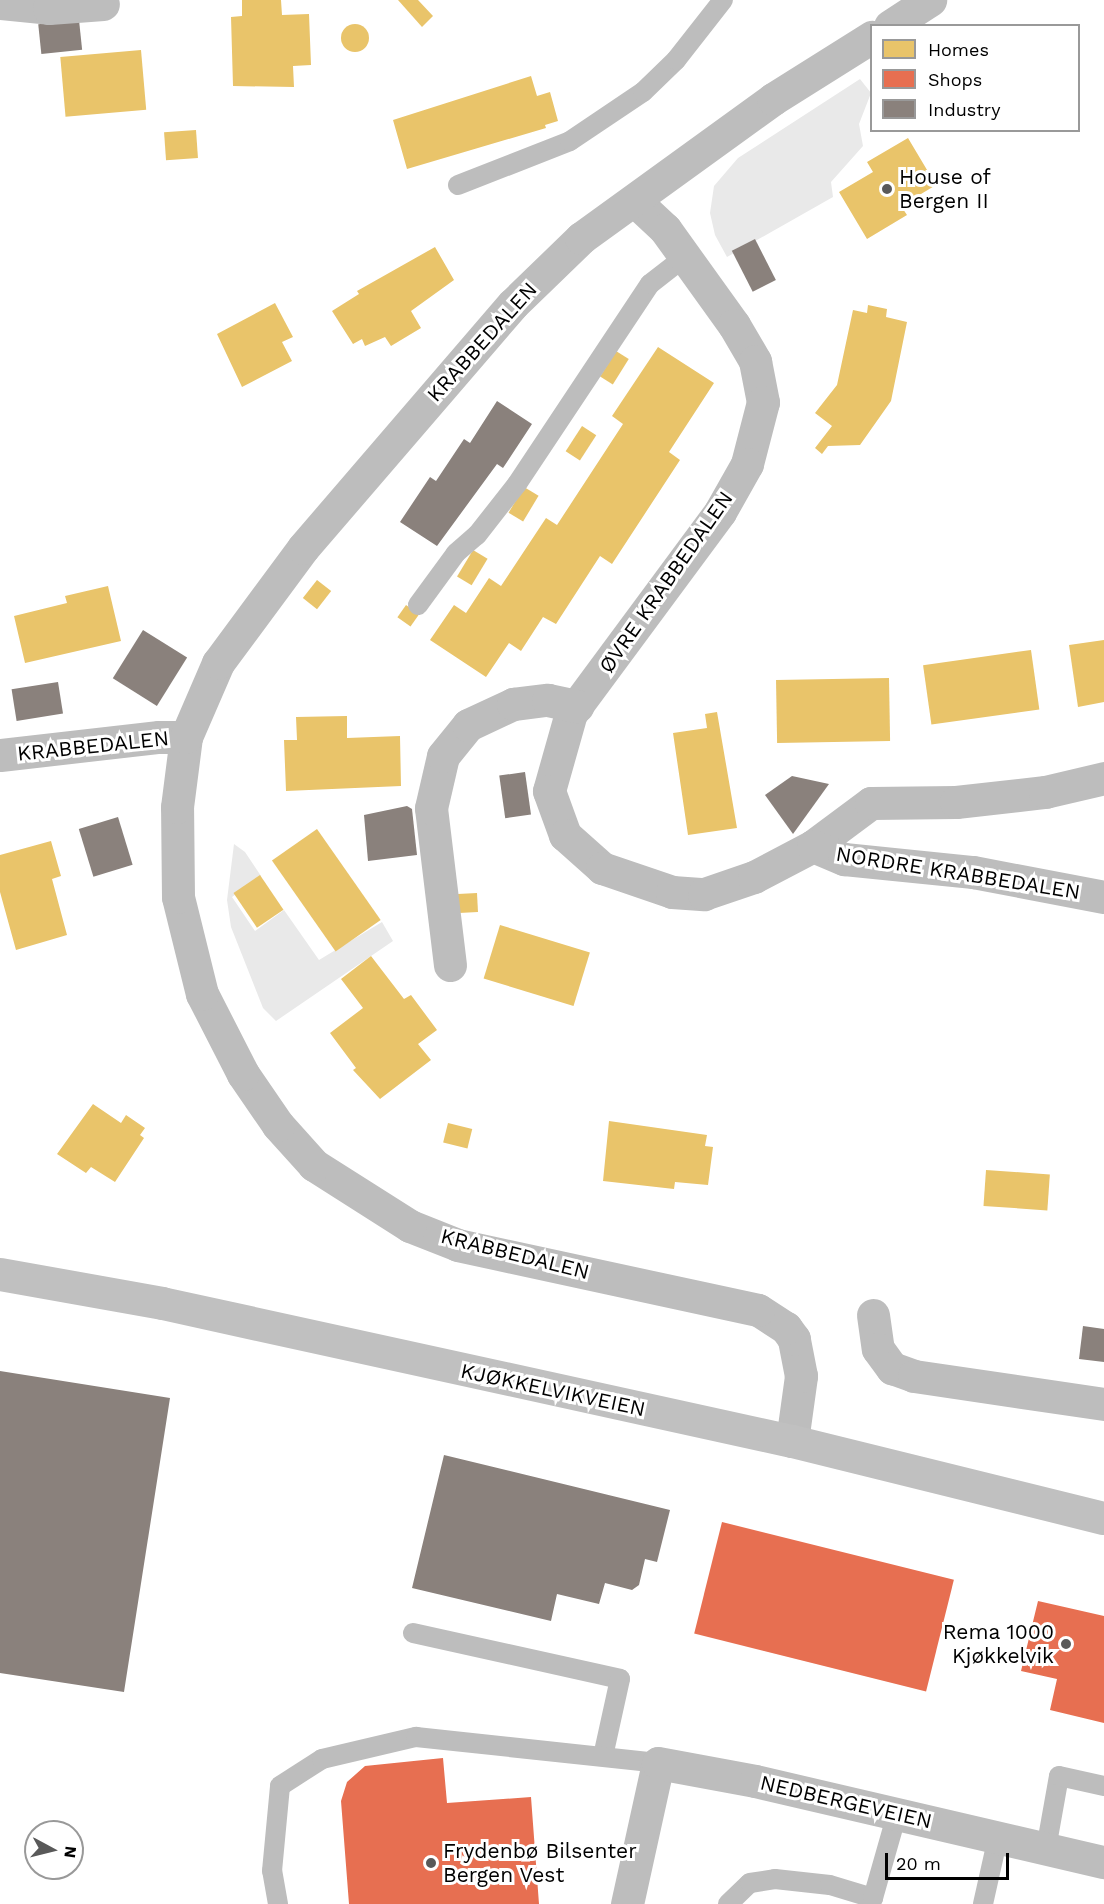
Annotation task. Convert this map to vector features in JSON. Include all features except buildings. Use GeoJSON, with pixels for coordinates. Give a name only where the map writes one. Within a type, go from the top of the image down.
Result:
{"type":"FeatureCollection","features":[{"type":"Feature","properties":{"kind":"main road","name":"KJØKKELVIKVEIEN"},"geometry":{"type":"LineString","coordinates":[[0,1274],[162,1303],[792,1441],[1104,1518]]}},
{"type":"Feature","properties":{"kind":"street"},"geometry":{"type":"LineString","coordinates":[[893,24],[930,0]]}},
{"type":"Feature","properties":{"kind":"street"},"geometry":{"type":"LineString","coordinates":[[0,3],[49,8],[103,4]]}},
{"type":"Feature","properties":{"kind":"street","name":"KRABBEDALEN"},"geometry":{"type":"LineString","coordinates":[[792,1441],[801,1376],[794,1340],[786,1328],[758,1310],[458,1245],[410,1226],[314,1165],[278,1125],[243,1074],[202,994],[181,908],[177,807],[186,737],[218,663],[303,548],[513,304],[581,238],[773,99],[870,38]]}},
{"type":"Feature","properties":{"kind":"street","name":"ØVRE KRABBEDALEN"},"geometry":{"type":"LineString","coordinates":[[635,201],[665,229],[755,361],[763,402],[747,464],[720,512],[577,706],[552,768],[549,791],[565,835],[602,868],[672,892],[704,894],[754,877],[813,846],[871,803],[956,802],[1045,792],[1104,778]]}},
{"type":"Feature","properties":{"kind":"street"},"geometry":{"type":"LineString","coordinates":[[450,966],[431,808],[443,756],[468,725],[513,704],[548,700],[577,706]]}},
{"type":"Feature","properties":{"kind":"street","name":"KRABBEDALEN"},"geometry":{"type":"LineString","coordinates":[[0,755],[159,737],[186,737]]}},
{"type":"Feature","properties":{"kind":"street","name":"NORDRE KRABBEDALEN"},"geometry":{"type":"LineString","coordinates":[[813,846],[844,860],[974,872],[1104,897]]}},
{"type":"Feature","properties":{"kind":"street"},"geometry":{"type":"LineString","coordinates":[[873,1315],[878,1349],[892,1368],[914,1376],[1104,1404]]}},
{"type":"Feature","properties":{"kind":"street"},"geometry":{"type":"LineString","coordinates":[[627,1904],[658,1763]]}},
{"type":"Feature","properties":{"kind":"street","name":"NEDBERGEVEIEN"},"geometry":{"type":"LineString","coordinates":[[658,1763],[897,1814],[1104,1862]]}},
{"type":"Feature","properties":{"kind":"lane"},"geometry":{"type":"LineString","coordinates":[[458,185],[570,141],[643,92],[676,60],[723,0]]}},
{"type":"Feature","properties":{"kind":"lane"},"geometry":{"type":"LineString","coordinates":[[418,605],[456,553],[477,535],[517,484],[650,284],[677,263],[688,262]]}},
{"type":"Feature","properties":{"kind":"lane"},"geometry":{"type":"LineString","coordinates":[[413,1633],[620,1679],[603,1756]]}},
{"type":"Feature","properties":{"kind":"lane","name":"NEDBERGEVEIEN"},"geometry":{"type":"LineString","coordinates":[[278,1904],[272,1871],[280,1786],[321,1759],[416,1737],[658,1763]]}},
{"type":"Feature","properties":{"kind":"lane"},"geometry":{"type":"LineString","coordinates":[[1046,1849],[1059,1776],[1104,1786]]}},
{"type":"Feature","properties":{"kind":"lane"},"geometry":{"type":"LineString","coordinates":[[728,1904],[750,1883],[775,1879],[830,1885],[879,1901],[897,1814]]}},
{"type":"Feature","properties":{"kind":"lane"},"geometry":{"type":"LineString","coordinates":[[983,1904],[998,1837]]}},
{"type":"Feature","properties":{"kind":"shaded area"},"geometry":{"type":"Polygon","coordinates":[[[860,79],[870,92],[859,124],[863,146],[831,182],[833,197],[727,257],[715,235],[710,213],[714,186],[738,158],[860,79]]]}},
{"type":"Feature","properties":{"kind":"shaded area"},"geometry":{"type":"Polygon","coordinates":[[[234,844],[245,852],[261,876],[232,897],[255,931],[284,910],[319,960],[382,922],[393,941],[276,1021],[263,1008],[231,927],[227,900],[234,844]]]}},
{"type":"Feature","properties":{"kind":"place","name":"House of Bergen II"},"geometry":{"type":"Point","coordinates":[887,189]}},
{"type":"Feature","properties":{"kind":"place","name":"Rema 1000 Kjøkkelvik"},"geometry":{"type":"Point","coordinates":[1066,1644]}},
{"type":"Feature","properties":{"kind":"place","name":"Frydenbø Bilsenter Bergen Vest"},"geometry":{"type":"Point","coordinates":[431,1863]}}]}
